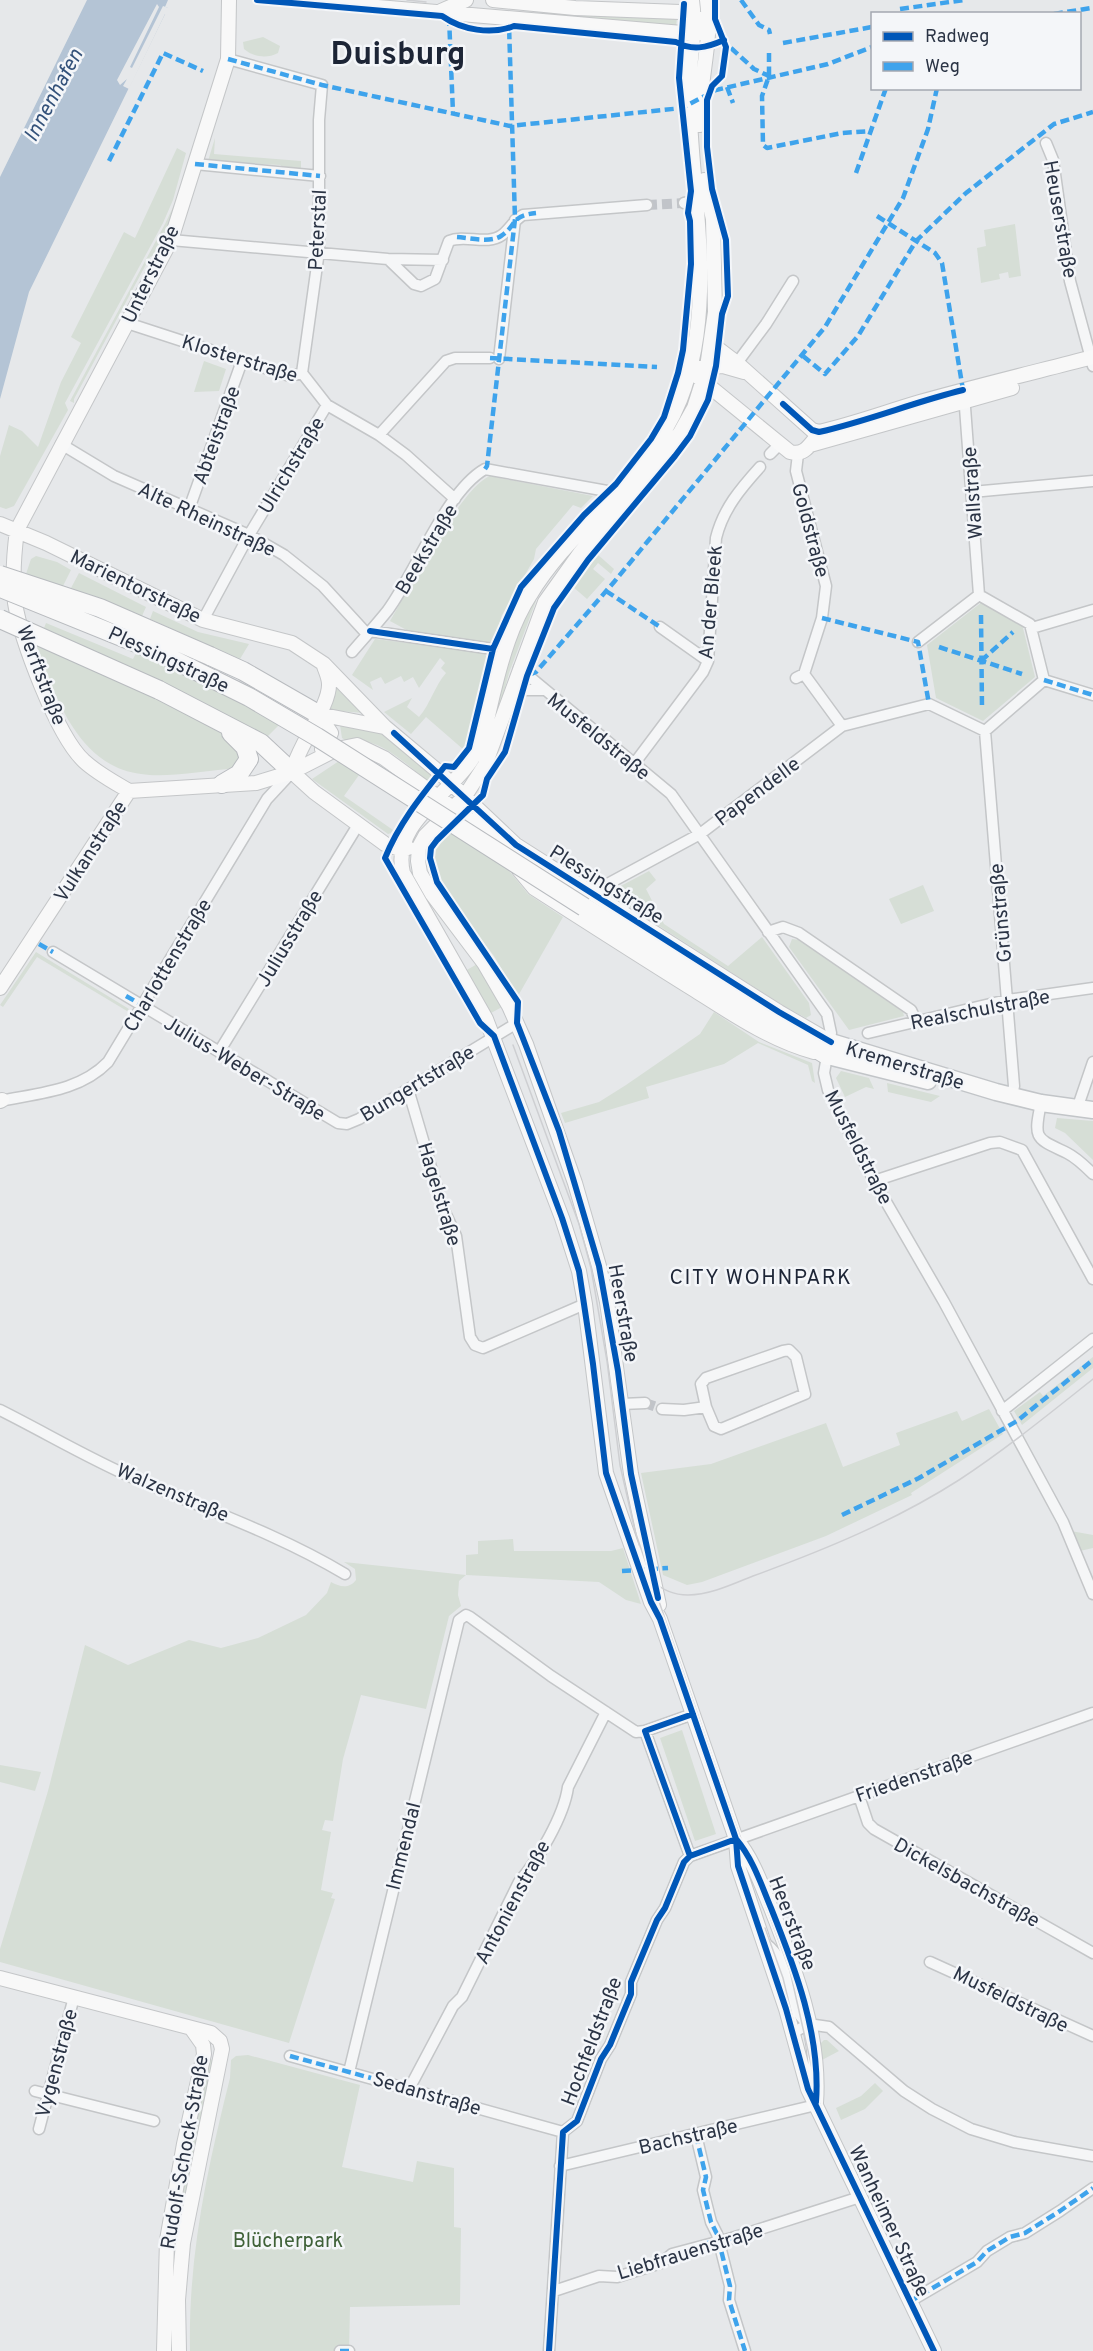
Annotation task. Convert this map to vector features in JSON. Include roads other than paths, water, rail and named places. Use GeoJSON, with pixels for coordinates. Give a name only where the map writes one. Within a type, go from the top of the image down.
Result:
{"type":"FeatureCollection","features":[{"type":"Feature","properties":{"kind":"highway"},"geometry":{"type":"LineString","coordinates":[[1,585],[100,608],[243,671],[318,714]]}},
{"type":"Feature","properties":{"kind":"highway","name":"Plessingstraße"},"geometry":{"type":"LineString","coordinates":[[1,585],[156,651],[249,697],[587,900],[777,1027],[829,1049]]}},
{"type":"Feature","properties":{"kind":"highway"},"geometry":{"type":"LineString","coordinates":[[0,619],[203,712],[261,743],[294,766]]}},
{"type":"Feature","properties":{"kind":"highway"},"geometry":{"type":"LineString","coordinates":[[203,712],[241,741],[248,753],[244,770],[222,784]]}},
{"type":"Feature","properties":{"kind":"main road","name":"Unterstraße"},"geometry":{"type":"LineString","coordinates":[[17,530],[171,240],[228,59],[229,0]]}},
{"type":"Feature","properties":{"kind":"main road"},"geometry":{"type":"LineString","coordinates":[[296,0],[694,34],[710,27]]}},
{"type":"Feature","properties":{"kind":"main road"},"geometry":{"type":"LineString","coordinates":[[439,12],[466,0]]}},
{"type":"Feature","properties":{"kind":"main road"},"geometry":{"type":"LineString","coordinates":[[493,0],[535,5],[694,15],[710,27]]}},
{"type":"Feature","properties":{"kind":"main road"},"geometry":{"type":"LineString","coordinates":[[625,10],[654,0]]}},
{"type":"Feature","properties":{"kind":"main road"},"geometry":{"type":"LineString","coordinates":[[400,849],[410,830],[437,797],[464,771],[478,747],[509,639],[531,593],[654,450],[670,423],[690,369],[695,347],[700,264],[689,96],[694,34],[692,0]]}},
{"type":"Feature","properties":{"kind":"main road"},"geometry":{"type":"LineString","coordinates":[[294,766],[358,825],[385,844],[400,849],[419,847],[425,836],[465,796],[480,775],[491,753],[519,668],[545,602],[580,554],[680,433],[694,408],[712,344],[715,264],[713,219],[696,201],[699,110],[710,27],[707,0]]}},
{"type":"Feature","properties":{"kind":"main road"},"geometry":{"type":"LineString","coordinates":[[712,344],[816,431]]}},
{"type":"Feature","properties":{"kind":"main road"},"geometry":{"type":"LineString","coordinates":[[690,369],[775,449],[798,454],[810,446],[964,396],[1092,361]]}},
{"type":"Feature","properties":{"kind":"main road"},"geometry":{"type":"LineString","coordinates":[[690,369],[723,366],[741,368]]}},
{"type":"Feature","properties":{"kind":"main road"},"geometry":{"type":"LineString","coordinates":[[816,431],[866,421],[890,410],[964,396]]}},
{"type":"Feature","properties":{"kind":"main road"},"geometry":{"type":"LineString","coordinates":[[810,446],[816,431]]}},
{"type":"Feature","properties":{"kind":"main road","name":"Marientorstraße"},"geometry":{"type":"LineString","coordinates":[[0,524],[17,530],[203,620],[292,643],[324,664]]}},
{"type":"Feature","properties":{"kind":"main road","name":"Werftstraße"},"geometry":{"type":"LineString","coordinates":[[17,530],[14,563],[15,602],[31,657],[57,718],[68,741],[83,760],[129,791]]}},
{"type":"Feature","properties":{"kind":"main road"},"geometry":{"type":"LineString","coordinates":[[294,766],[306,737],[328,698],[329,684],[324,664]]}},
{"type":"Feature","properties":{"kind":"main road","name":"Plessingstraße"},"geometry":{"type":"LineString","coordinates":[[324,664],[385,727],[451,783],[516,845],[587,900],[778,1012],[829,1049]]}},
{"type":"Feature","properties":{"kind":"main road"},"geometry":{"type":"LineString","coordinates":[[294,766],[337,749],[338,730],[330,719],[318,714]]}},
{"type":"Feature","properties":{"kind":"main road"},"geometry":{"type":"LineString","coordinates":[[294,766],[328,742],[331,733],[318,714]]}},
{"type":"Feature","properties":{"kind":"main road","name":"Plessingstraße"},"geometry":{"type":"LineString","coordinates":[[318,714],[385,727]]}},
{"type":"Feature","properties":{"kind":"main road","name":"Plessingstraße"},"geometry":{"type":"LineString","coordinates":[[337,749],[349,745],[366,747],[497,841],[534,888],[765,1033],[794,1047],[829,1049]]}},
{"type":"Feature","properties":{"kind":"main road","name":"Vulkanstraße"},"geometry":{"type":"LineString","coordinates":[[0,988],[129,791],[222,784],[294,766]]}},
{"type":"Feature","properties":{"kind":"main road","name":"Heerstraße"},"geometry":{"type":"LineString","coordinates":[[419,847],[420,873],[495,980],[517,1023],[558,1131],[584,1211],[606,1302],[630,1466],[660,1619],[736,1839],[738,1866],[786,2009]]}},
{"type":"Feature","properties":{"kind":"main road","name":"Heerstraße"},"geometry":{"type":"LineString","coordinates":[[400,849],[403,873],[494,1036],[562,1218],[579,1271],[585,1304],[607,1478],[651,1602],[660,1619]]}},
{"type":"Feature","properties":{"kind":"main road","name":"Kremerstraße"},"geometry":{"type":"LineString","coordinates":[[829,1049],[918,1080],[980,1088],[1041,1104],[1085,1109]]}},
{"type":"Feature","properties":{"kind":"main road","name":"Heerstraße"},"geometry":{"type":"LineString","coordinates":[[736,1839],[752,1861],[785,1941],[801,1991],[808,2024]]}},
{"type":"Feature","properties":{"kind":"main road"},"geometry":{"type":"LineString","coordinates":[[0,1978],[191,2028]]}},
{"type":"Feature","properties":{"kind":"main road","name":"Wanheimer Straße"},"geometry":{"type":"LineString","coordinates":[[786,2009],[808,2089],[934,2351]]}},
{"type":"Feature","properties":{"kind":"main road","name":"Wanheimer Straße"},"geometry":{"type":"LineString","coordinates":[[808,2024],[817,2081],[816,2105]]}},
{"type":"Feature","properties":{"kind":"main road","name":"Rudolf-Schock-Straße"},"geometry":{"type":"LineString","coordinates":[[179,2351],[178,2300],[183,2243],[222,2049],[220,2042],[212,2033],[191,2028]]}},
{"type":"Feature","properties":{"kind":"main road","name":"Rudolf-Schock-Straße"},"geometry":{"type":"LineString","coordinates":[[164,2351],[167,2240],[179,2167],[204,2054],[203,2045],[191,2028]]}},
{"type":"Feature","properties":{"kind":"street","name":"Peterstal"},"geometry":{"type":"LineString","coordinates":[[228,59],[322,85],[319,251],[302,373]]}},
{"type":"Feature","properties":{"kind":"street","name":"Heuserstraße"},"geometry":{"type":"LineString","coordinates":[[1046,143],[1053,160],[1070,281],[1092,361]]}},
{"type":"Feature","properties":{"kind":"street"},"geometry":{"type":"LineString","coordinates":[[195,164],[320,176]]}},
{"type":"Feature","properties":{"kind":"street"},"geometry":{"type":"LineString","coordinates":[[388,259],[414,284],[421,286],[435,279],[449,241],[457,237],[488,239],[501,236],[515,219],[523,215],[647,206]]}},
{"type":"Feature","properties":{"kind":"street"},"geometry":{"type":"LineString","coordinates":[[379,435],[446,361],[455,358],[494,358],[515,219]]}},
{"type":"Feature","properties":{"kind":"street"},"geometry":{"type":"LineString","coordinates":[[171,240],[319,251],[388,259],[443,260]]}},
{"type":"Feature","properties":{"kind":"street"},"geometry":{"type":"LineString","coordinates":[[741,368],[793,281]]}},
{"type":"Feature","properties":{"kind":"street","name":"Klosterstraße"},"geometry":{"type":"LineString","coordinates":[[127,323],[290,376],[302,373],[327,405],[379,435],[406,454],[455,499]]}},
{"type":"Feature","properties":{"kind":"street","name":"Abteistraße"},"geometry":{"type":"LineString","coordinates":[[189,509],[242,361]]}},
{"type":"Feature","properties":{"kind":"street","name":"Wallstraße"},"geometry":{"type":"LineString","coordinates":[[964,396],[979,595]]}},
{"type":"Feature","properties":{"kind":"street","name":"Ulrichstraße"},"geometry":{"type":"LineString","coordinates":[[203,620],[249,535],[327,405]]}},
{"type":"Feature","properties":{"kind":"street","name":"Alte Rheinstraße"},"geometry":{"type":"LineString","coordinates":[[61,444],[114,476],[249,535],[284,555],[323,585],[369,633]]}},
{"type":"Feature","properties":{"kind":"street","name":"Goldstraße"},"geometry":{"type":"LineString","coordinates":[[798,454],[796,471],[826,586],[822,618],[800,676],[842,726]]}},
{"type":"Feature","properties":{"kind":"street","name":"An der Bleek"},"geometry":{"type":"LineString","coordinates":[[634,764],[703,672],[708,661],[719,523],[740,489],[760,466]]}},
{"type":"Feature","properties":{"kind":"street","name":"Beekstraße"},"geometry":{"type":"LineString","coordinates":[[352,652],[388,609],[455,499],[477,473],[485,469],[618,493]]}},
{"type":"Feature","properties":{"kind":"street"},"geometry":{"type":"LineString","coordinates":[[972,492],[1093,481]]}},
{"type":"Feature","properties":{"kind":"street"},"geometry":{"type":"LineString","coordinates":[[918,642],[979,595],[1031,626],[1093,610]]}},
{"type":"Feature","properties":{"kind":"street"},"geometry":{"type":"LineString","coordinates":[[1031,626],[1044,680]]}},
{"type":"Feature","properties":{"kind":"street"},"geometry":{"type":"LineString","coordinates":[[660,627],[708,661]]}},
{"type":"Feature","properties":{"kind":"street"},"geometry":{"type":"LineString","coordinates":[[369,633],[493,649]]}},
{"type":"Feature","properties":{"kind":"street","name":"Musfeldstraße"},"geometry":{"type":"LineString","coordinates":[[519,668],[670,794],[827,1014],[829,1049],[825,1073],[828,1090],[874,1181],[944,1302],[1063,1522],[1093,1594]]}},
{"type":"Feature","properties":{"kind":"street"},"geometry":{"type":"LineString","coordinates":[[1044,680],[1093,695]]}},
{"type":"Feature","properties":{"kind":"street"},"geometry":{"type":"LineString","coordinates":[[986,731],[1044,680]]}},
{"type":"Feature","properties":{"kind":"street","name":"Musfeldstraße"},"geometry":{"type":"LineString","coordinates":[[510,695],[523,690],[543,690]]}},
{"type":"Feature","properties":{"kind":"street","name":"Papendelle"},"geometry":{"type":"LineString","coordinates":[[587,900],[700,834],[842,726],[929,704],[986,731]]}},
{"type":"Feature","properties":{"kind":"street","name":"Grünstraße"},"geometry":{"type":"LineString","coordinates":[[986,731],[1014,1086],[1012,1096]]}},
{"type":"Feature","properties":{"kind":"street","name":"Charlottenstraße"},"geometry":{"type":"LineString","coordinates":[[1,1101],[77,1085],[94,1076],[108,1062],[267,799],[294,766]]}},
{"type":"Feature","properties":{"kind":"street","name":"Juliusstraße"},"geometry":{"type":"LineString","coordinates":[[219,1052],[358,825]]}},
{"type":"Feature","properties":{"kind":"street"},"geometry":{"type":"LineString","coordinates":[[768,932],[783,927],[799,933],[910,1010],[916,1021]]}},
{"type":"Feature","properties":{"kind":"street","name":"Julius-Weber-Straße"},"geometry":{"type":"LineString","coordinates":[[53,952],[338,1123],[347,1124]]}},
{"type":"Feature","properties":{"kind":"street","name":"Realschulstraße"},"geometry":{"type":"LineString","coordinates":[[868,1033],[1007,1000],[1093,988]]}},
{"type":"Feature","properties":{"kind":"street","name":"Bungertstraße"},"geometry":{"type":"LineString","coordinates":[[347,1124],[517,1023]]}},
{"type":"Feature","properties":{"kind":"street"},"geometry":{"type":"LineString","coordinates":[[1085,1109],[1093,1062]]}},
{"type":"Feature","properties":{"kind":"street","name":"Hagelstraße"},"geometry":{"type":"LineString","coordinates":[[408,1089],[443,1208],[456,1236],[470,1337],[475,1345],[483,1348],[585,1304]]}},
{"type":"Feature","properties":{"kind":"street"},"geometry":{"type":"LineString","coordinates":[[1041,1104],[1036,1124],[1039,1138],[1046,1145],[1077,1159],[1093,1173]]}},
{"type":"Feature","properties":{"kind":"street"},"geometry":{"type":"LineString","coordinates":[[1022,1150],[1039,1138]]}},
{"type":"Feature","properties":{"kind":"street"},"geometry":{"type":"LineString","coordinates":[[874,1181],[990,1143],[1007,1143],[1022,1150],[1093,1279]]}},
{"type":"Feature","properties":{"kind":"street"},"geometry":{"type":"LineString","coordinates":[[1002,1411],[1093,1340]]}},
{"type":"Feature","properties":{"kind":"street"},"geometry":{"type":"LineString","coordinates":[[789,1350],[796,1357],[806,1388],[805,1394],[801,1397],[721,1429],[714,1426],[706,1407],[702,1384],[706,1378],[783,1351],[789,1350]]}},
{"type":"Feature","properties":{"kind":"street"},"geometry":{"type":"LineString","coordinates":[[622,1404],[645,1403]]}},
{"type":"Feature","properties":{"kind":"street"},"geometry":{"type":"LineString","coordinates":[[662,1408],[684,1410],[706,1407]]}},
{"type":"Feature","properties":{"kind":"street","name":"Walzenstraße"},"geometry":{"type":"LineString","coordinates":[[0,1410],[137,1479],[225,1514],[315,1555],[345,1574]]}},
{"type":"Feature","properties":{"kind":"street"},"geometry":{"type":"LineString","coordinates":[[1082,1564],[1093,1560]]}},
{"type":"Feature","properties":{"kind":"street","name":"Immendal"},"geometry":{"type":"LineString","coordinates":[[349,2072],[459,1620],[466,1615],[470,1617],[551,1676],[606,1712]]}},
{"type":"Feature","properties":{"kind":"street"},"geometry":{"type":"LineString","coordinates":[[606,1712],[636,1732],[693,1714]]}},
{"type":"Feature","properties":{"kind":"street","name":"Antonienstraße"},"geometry":{"type":"LineString","coordinates":[[409,2088],[453,2006],[462,1997],[519,1882],[531,1868],[566,1801],[568,1788],[606,1712]]}},
{"type":"Feature","properties":{"kind":"street","name":"Friedenstraße"},"geometry":{"type":"LineString","coordinates":[[690,1856],[1093,1713]]}},
{"type":"Feature","properties":{"kind":"street"},"geometry":{"type":"LineString","coordinates":[[645,1731],[690,1856]]}},
{"type":"Feature","properties":{"kind":"street","name":"Dickelsbachstraße"},"geometry":{"type":"LineString","coordinates":[[859,1796],[868,1823],[874,1829],[1093,1953]]}},
{"type":"Feature","properties":{"kind":"street","name":"Hochfeldstraße"},"geometry":{"type":"LineString","coordinates":[[549,2351],[563,2132],[577,2121],[601,2059],[610,2045],[631,1994],[632,1982],[657,1920],[665,1908],[684,1862],[690,1856]]}},
{"type":"Feature","properties":{"kind":"street","name":"Heerstraße"},"geometry":{"type":"LineString","coordinates":[[765,1943],[779,1956],[798,2013],[808,2024]]}},
{"type":"Feature","properties":{"kind":"street","name":"Musfeldstraße"},"geometry":{"type":"LineString","coordinates":[[930,1962],[1093,2036]]}},
{"type":"Feature","properties":{"kind":"street","name":"Vygenstraße"},"geometry":{"type":"LineString","coordinates":[[39,2129],[75,1997]]}},
{"type":"Feature","properties":{"kind":"street"},"geometry":{"type":"LineString","coordinates":[[793,2033],[808,2024],[818,2024],[838,2032],[904,2091],[932,2109],[971,2129],[1014,2142],[1093,2157]]}},
{"type":"Feature","properties":{"kind":"street","name":"Sedanstraße"},"geometry":{"type":"LineString","coordinates":[[290,2056],[563,2132]]}},
{"type":"Feature","properties":{"kind":"street"},"geometry":{"type":"LineString","coordinates":[[35,2091],[154,2121]]}},
{"type":"Feature","properties":{"kind":"street","name":"Bachstraße"},"geometry":{"type":"LineString","coordinates":[[560,2166],[816,2105]]}},
{"type":"Feature","properties":{"kind":"street"},"geometry":{"type":"LineString","coordinates":[[696,2135],[706,2177],[703,2190],[730,2286],[729,2300],[745,2351]]}},
{"type":"Feature","properties":{"kind":"street"},"geometry":{"type":"LineString","coordinates":[[909,2302],[977,2262],[987,2252],[1010,2238],[1025,2233],[1093,2188]]}},
{"type":"Feature","properties":{"kind":"street","name":"Liebfrauenstraße"},"geometry":{"type":"LineString","coordinates":[[554,2291],[599,2276],[617,2277],[662,2263],[672,2254],[732,2238],[860,2197]]}},
{"type":"Feature","properties":{"kind":"street"},"geometry":{"type":"LineString","coordinates":[[340,2351],[349,2351]]}},
{"type":"Feature","properties":{"kind":"water","name":"Innenhafen"},"geometry":{"type":"Polygon","coordinates":[[[87,0],[168,0],[165,7],[168,8],[29,292],[0,399],[0,177],[87,0]]]}},
{"type":"Feature","properties":{"kind":"tunnel"},"geometry":{"type":"LineString","coordinates":[[647,205],[684,203]]}},
{"type":"Feature","properties":{"kind":"tunnel"},"geometry":{"type":"LineString","coordinates":[[645,1403],[662,1409]]}},
{"type":"Feature","properties":{"kind":"tram line"},"geometry":{"type":"LineString","coordinates":[[407,0],[426,2]]}},
{"type":"Feature","properties":{"kind":"tram line"},"geometry":{"type":"LineString","coordinates":[[513,1045],[579,1224],[591,1268],[607,1361],[620,1465],[635,1531],[731,1812],[790,1971],[821,2108],[936,2351]]}},
{"type":"Feature","properties":{"kind":"tram line"},"geometry":{"type":"LineString","coordinates":[[651,1580],[673,1593],[683,1595],[705,1593],[729,1586],[859,1534],[910,1509],[959,1480],[1010,1444],[1093,1379]]}},
{"type":"Feature","properties":{"kind":"tram line"},"geometry":{"type":"LineString","coordinates":[[765,1928],[783,1978],[795,2028]]}},
{"type":"Feature","properties":{"kind":"district","name":"Duisburg"},"geometry":{"type":"Point","coordinates":[398,53]}},
{"type":"Feature","properties":{"kind":"district","name":"CITY WOHNPARK"},"geometry":{"type":"Point","coordinates":[761,1277]}},
{"type":"Feature","properties":{"kind":"park label","name":"Blücherpark"},"geometry":{"type":"Point","coordinates":[288,2240]}}]}
